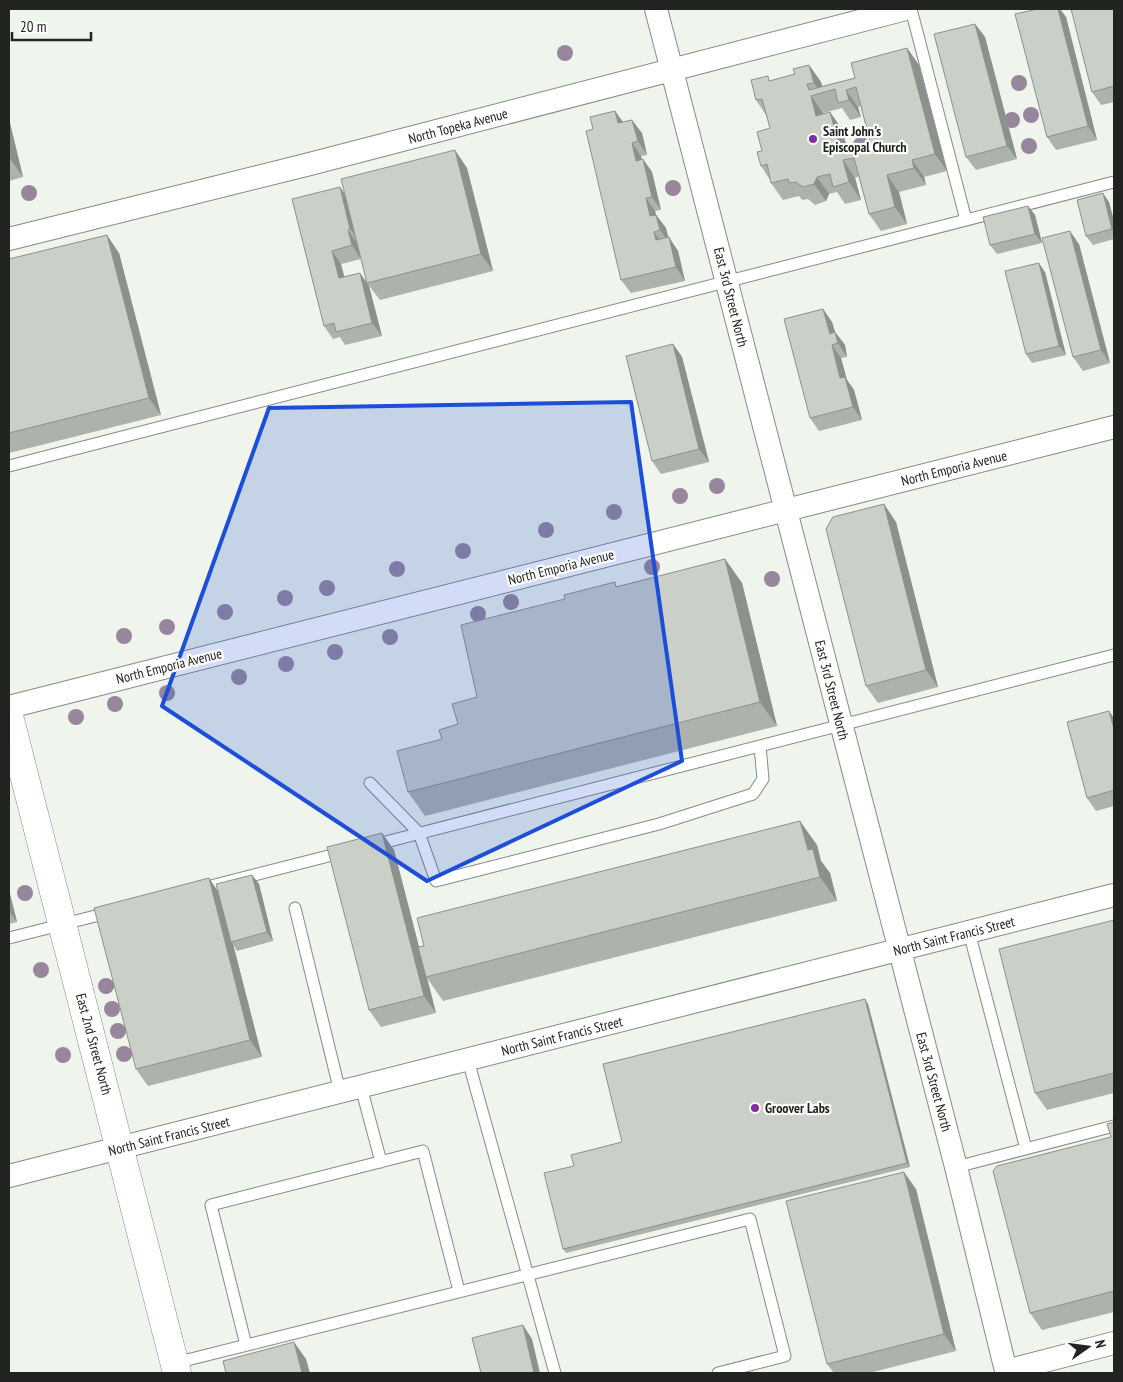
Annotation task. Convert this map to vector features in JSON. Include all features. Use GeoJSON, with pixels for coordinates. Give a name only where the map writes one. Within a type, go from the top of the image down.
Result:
{"type":"FeatureCollection","features":[{"type":"Feature","properties":{"kind":"street","name":"East 3rd Street North"},"geometry":{"type":"LineString","coordinates":[[656,9],[956,1167],[1006,1371],[1114,1343]]}},
{"type":"Feature","properties":{"kind":"street","name":"North Topeka Avenue"},"geometry":{"type":"LineString","coordinates":[[9,239],[315,163],[906,9]]}},
{"type":"Feature","properties":{"kind":"street","name":"North Emporia Avenue"},"geometry":{"type":"LineString","coordinates":[[9,707],[1114,427]]}},
{"type":"Feature","properties":{"kind":"street","name":"East 2nd Street North"},"geometry":{"type":"LineString","coordinates":[[9,716],[176,1368]]}},
{"type":"Feature","properties":{"kind":"street","name":"North Saint Francis Street"},"geometry":{"type":"LineString","coordinates":[[9,1176],[1114,895]]}},
{"type":"Feature","properties":{"kind":"lane"},"geometry":{"type":"LineString","coordinates":[[911,9],[966,220]]}},
{"type":"Feature","properties":{"kind":"lane"},"geometry":{"type":"LineString","coordinates":[[9,466],[598,313],[727,282],[1114,182]]}},
{"type":"Feature","properties":{"kind":"lane"},"geometry":{"type":"LineString","coordinates":[[183,893],[1114,655]]}},
{"type":"Feature","properties":{"kind":"lane"},"geometry":{"type":"LineString","coordinates":[[370,783],[419,833],[436,881],[650,827],[753,794],[764,779],[760,746]]}},
{"type":"Feature","properties":{"kind":"lane"},"geometry":{"type":"LineString","coordinates":[[9,938],[126,908]]}},
{"type":"Feature","properties":{"kind":"lane"},"geometry":{"type":"LineString","coordinates":[[295,908],[340,1092]]}},
{"type":"Feature","properties":{"kind":"lane"},"geometry":{"type":"LineString","coordinates":[[969,932],[1026,1149]]}},
{"type":"Feature","properties":{"kind":"lane"},"geometry":{"type":"LineString","coordinates":[[468,1060],[555,1373]]}},
{"type":"Feature","properties":{"kind":"lane"},"geometry":{"type":"LineString","coordinates":[[361,1087],[381,1162]]}},
{"type":"Feature","properties":{"kind":"lane"},"geometry":{"type":"LineString","coordinates":[[956,1167],[1114,1126]]}},
{"type":"Feature","properties":{"kind":"lane"},"geometry":{"type":"LineString","coordinates":[[246,1345],[211,1205],[424,1151],[459,1292]]}},
{"type":"Feature","properties":{"kind":"lane"},"geometry":{"type":"LineString","coordinates":[[176,1368],[246,1345],[750,1219],[785,1356],[718,1373]]}},
{"type":"Feature","properties":{"kind":"highlighted area"},"geometry":{"type":"Polygon","coordinates":[[[631,402],[682,761],[427,881],[162,706],[269,408],[631,402]]]}},
{"type":"Feature","properties":{"kind":"building"},"geometry":{"type":"Polygon","coordinates":[[[1038,9],[1058,9],[1088,126],[1047,137],[1015,14],[1038,9]]]}},
{"type":"Feature","properties":{"kind":"building"},"geometry":{"type":"Polygon","coordinates":[[[1071,9],[1114,9],[1114,86],[1092,92],[1071,9]]]}},
{"type":"Feature","properties":{"kind":"building"},"geometry":{"type":"Polygon","coordinates":[[[975,24],[1007,146],[966,157],[934,34],[975,24]]]}},
{"type":"Feature","properties":{"kind":"building"},"geometry":{"type":"Polygon","coordinates":[[[907,48],[935,154],[912,160],[914,168],[887,175],[895,207],[869,214],[854,158],[843,160],[849,182],[833,187],[830,174],[817,177],[814,184],[803,187],[796,182],[789,183],[788,179],[771,183],[767,164],[761,166],[757,152],[762,151],[757,132],[770,128],[762,99],[756,100],[751,80],[768,76],[769,81],[795,74],[793,69],[809,65],[814,83],[807,84],[809,90],[855,78],[851,63],[907,48]],[[856,87],[846,90],[849,100],[838,103],[835,89],[811,96],[816,116],[830,112],[841,153],[871,145],[856,87]]]}},
{"type":"Feature","properties":{"kind":"building"},"geometry":{"type":"Polygon","coordinates":[[[615,111],[618,123],[632,120],[638,141],[632,143],[636,161],[643,159],[652,197],[646,198],[650,216],[656,215],[660,230],[654,232],[656,240],[669,237],[676,267],[621,280],[586,131],[593,129],[590,117],[615,111]]]}},
{"type":"Feature","properties":{"kind":"building"},"geometry":{"type":"Polygon","coordinates":[[[455,150],[481,254],[367,283],[341,179],[455,150]]]}},
{"type":"Feature","properties":{"kind":"building"},"geometry":{"type":"Polygon","coordinates":[[[340,187],[352,245],[332,251],[339,278],[360,273],[372,323],[336,332],[334,323],[324,326],[292,199],[340,187]]]}},
{"type":"Feature","properties":{"kind":"building"},"geometry":{"type":"Polygon","coordinates":[[[1103,193],[1112,229],[1086,236],[1077,200],[1103,193]]]}},
{"type":"Feature","properties":{"kind":"building"},"geometry":{"type":"Polygon","coordinates":[[[1028,206],[1035,234],[990,245],[983,217],[1028,206]]]}},
{"type":"Feature","properties":{"kind":"building"},"geometry":{"type":"Polygon","coordinates":[[[1070,231],[1101,350],[1073,357],[1042,238],[1070,231]]]}},
{"type":"Feature","properties":{"kind":"building"},"geometry":{"type":"Polygon","coordinates":[[[107,235],[149,398],[9,433],[9,259],[107,235]]]}},
{"type":"Feature","properties":{"kind":"building"},"geometry":{"type":"Polygon","coordinates":[[[1039,263],[1059,346],[1026,354],[1005,271],[1039,263]]]}},
{"type":"Feature","properties":{"kind":"building"},"geometry":{"type":"Polygon","coordinates":[[[823,309],[830,334],[835,332],[838,343],[832,345],[840,378],[845,377],[853,407],[810,418],[784,319],[823,309]]]}},
{"type":"Feature","properties":{"kind":"building"},"geometry":{"type":"Polygon","coordinates":[[[673,344],[699,449],[652,461],[626,356],[673,344]]]}},
{"type":"Feature","properties":{"kind":"building"},"geometry":{"type":"Polygon","coordinates":[[[884,504],[926,670],[866,686],[826,529],[833,517],[884,504]]]}},
{"type":"Feature","properties":{"kind":"building"},"geometry":{"type":"Polygon","coordinates":[[[725,559],[760,702],[408,792],[397,751],[442,739],[439,730],[458,724],[452,704],[477,697],[461,625],[565,599],[564,595],[615,582],[616,587],[725,559]]]}},
{"type":"Feature","properties":{"kind":"building"},"geometry":{"type":"Polygon","coordinates":[[[1109,711],[1114,729],[1114,790],[1087,798],[1067,722],[1109,711]]]}},
{"type":"Feature","properties":{"kind":"building"},"geometry":{"type":"Polygon","coordinates":[[[800,821],[808,850],[813,849],[820,877],[426,977],[418,947],[424,946],[417,918],[800,821]]]}},
{"type":"Feature","properties":{"kind":"building"},"geometry":{"type":"Polygon","coordinates":[[[382,833],[424,996],[369,1010],[327,847],[382,833]]]}},
{"type":"Feature","properties":{"kind":"building"},"geometry":{"type":"Polygon","coordinates":[[[252,875],[267,932],[231,942],[216,884],[252,875]]]}},
{"type":"Feature","properties":{"kind":"building"},"geometry":{"type":"Polygon","coordinates":[[[209,878],[250,1040],[136,1069],[94,908],[209,878]]]}},
{"type":"Feature","properties":{"kind":"building"},"geometry":{"type":"Polygon","coordinates":[[[1114,920],[1114,1073],[1035,1093],[999,949],[1114,920]]]}},
{"type":"Feature","properties":{"kind":"building","name":"Groover Labs"},"geometry":{"type":"Polygon","coordinates":[[[865,999],[907,1163],[563,1249],[544,1173],[574,1166],[571,1155],[622,1142],[603,1064],[865,999]]]}},
{"type":"Feature","properties":{"kind":"building"},"geometry":{"type":"Polygon","coordinates":[[[1114,1122],[1114,1291],[1030,1313],[993,1171],[997,1166],[1111,1137],[1107,1124],[1114,1122]]]}},
{"type":"Feature","properties":{"kind":"building"},"geometry":{"type":"Polygon","coordinates":[[[904,1172],[944,1334],[827,1364],[786,1201],[904,1172]]]}},
{"type":"Feature","properties":{"kind":"building"},"geometry":{"type":"Polygon","coordinates":[[[523,1325],[534,1373],[481,1373],[472,1338],[523,1325]]]}},
{"type":"Feature","properties":{"kind":"building"},"geometry":{"type":"Polygon","coordinates":[[[294,1342],[302,1373],[226,1373],[223,1361],[294,1342]]]}},
{"type":"Feature","properties":{"kind":"place","name":"Saint John's Episcopal Church"},"geometry":{"type":"Point","coordinates":[813,139]}},
{"type":"Feature","properties":{"kind":"place","name":"Groover Labs"},"geometry":{"type":"Point","coordinates":[755,1108]}}]}
